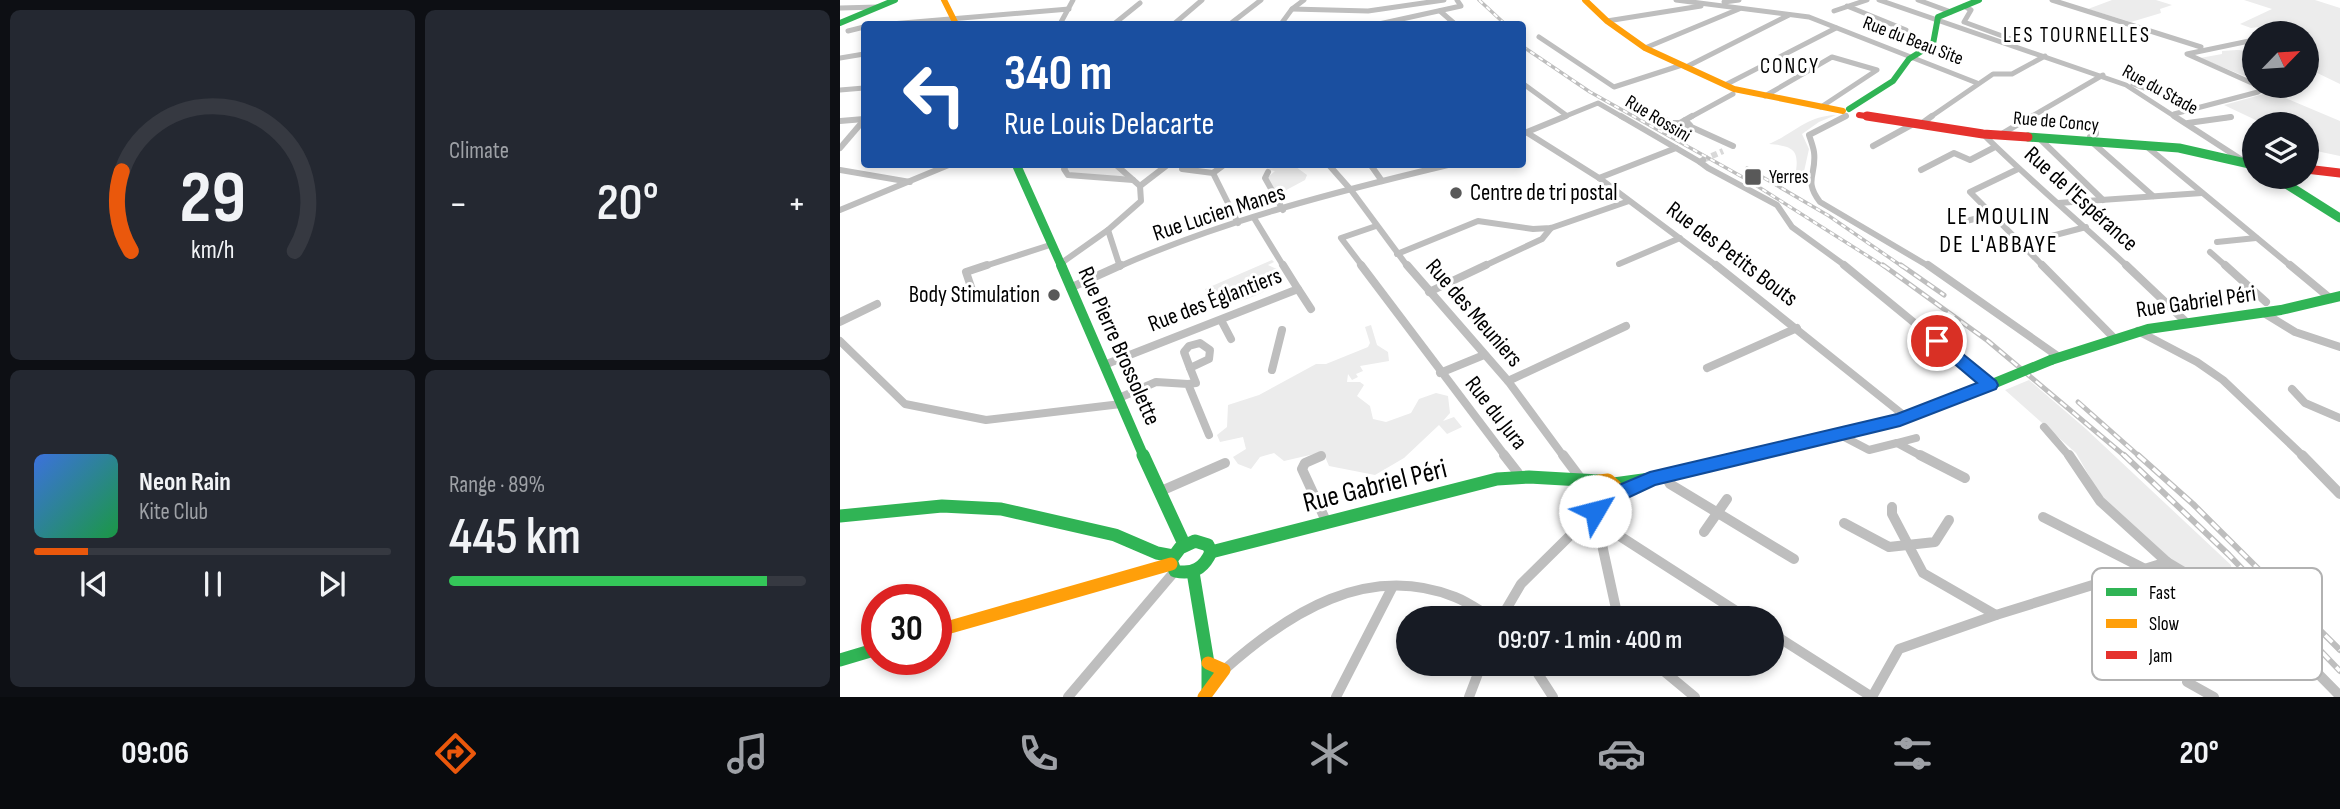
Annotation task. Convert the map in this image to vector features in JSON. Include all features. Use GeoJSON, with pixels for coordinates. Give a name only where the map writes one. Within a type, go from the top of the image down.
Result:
{"type":"FeatureCollection","features":[{"type":"Feature","properties":{"kind":"street"},"geometry":{"type":"LineString","coordinates":[[844,27],[895,0]]}},
{"type":"Feature","properties":{"kind":"street"},"geometry":{"type":"LineString","coordinates":[[944,0],[954,21]]}},
{"type":"Feature","properties":{"kind":"street"},"geometry":{"type":"LineString","coordinates":[[1062,21],[1073,0]]}},
{"type":"Feature","properties":{"kind":"street"},"geometry":{"type":"LineString","coordinates":[[1178,21],[1202,0]]}},
{"type":"Feature","properties":{"kind":"street"},"geometry":{"type":"LineString","coordinates":[[1234,21],[1261,0]]}},
{"type":"Feature","properties":{"kind":"street"},"geometry":{"type":"LineString","coordinates":[[1283,21],[1292,9],[1304,0]]}},
{"type":"Feature","properties":{"kind":"street"},"geometry":{"type":"LineString","coordinates":[[1292,9],[1368,11],[1444,0]]}},
{"type":"Feature","properties":{"kind":"street"},"geometry":{"type":"LineString","coordinates":[[1400,21],[1461,6],[1457,0]]}},
{"type":"Feature","properties":{"kind":"street","name":"Rue de Concy"},"geometry":{"type":"LineString","coordinates":[[1585,0],[1607,21],[1645,48],[1735,91],[1849,113],[1983,134],[2179,148],[2242,161]]}},
{"type":"Feature","properties":{"kind":"street"},"geometry":{"type":"LineString","coordinates":[[1676,0],[1809,17],[1836,28]]}},
{"type":"Feature","properties":{"kind":"street"},"geometry":{"type":"LineString","coordinates":[[1607,21],[1739,0]]}},
{"type":"Feature","properties":{"kind":"street"},"geometry":{"type":"LineString","coordinates":[[1834,11],[1867,0]]}},
{"type":"Feature","properties":{"kind":"street","name":"Rue du Stade"},"geometry":{"type":"LineString","coordinates":[[1879,0],[2126,85],[2242,158]]}},
{"type":"Feature","properties":{"kind":"street"},"geometry":{"type":"LineString","coordinates":[[1918,0],[1951,12]]}},
{"type":"Feature","properties":{"kind":"street"},"geometry":{"type":"LineString","coordinates":[[1979,0],[1936,20],[1937,36],[1933,44],[1912,57],[1893,81],[1849,113],[1809,135],[1814,156],[1808,182],[1811,192],[1820,202],[1923,262],[2055,359]]}},
{"type":"Feature","properties":{"kind":"street"},"geometry":{"type":"LineString","coordinates":[[2052,0],[2201,47],[2212,48],[2242,42]]}},
{"type":"Feature","properties":{"kind":"street"},"geometry":{"type":"LineString","coordinates":[[1118,21],[1140,3]]}},
{"type":"Feature","properties":{"kind":"street"},"geometry":{"type":"LineString","coordinates":[[1847,6],[1906,30]]}},
{"type":"Feature","properties":{"kind":"street"},"geometry":{"type":"LineString","coordinates":[[1964,6],[1971,10],[1964,22],[2108,73],[2000,135]]}},
{"type":"Feature","properties":{"kind":"street"},"geometry":{"type":"LineString","coordinates":[[840,8],[878,7]]}},
{"type":"Feature","properties":{"kind":"street"},"geometry":{"type":"LineString","coordinates":[[1645,48],[1741,8]]}},
{"type":"Feature","properties":{"kind":"street"},"geometry":{"type":"LineString","coordinates":[[963,21],[1069,9]]}},
{"type":"Feature","properties":{"kind":"street"},"geometry":{"type":"LineString","coordinates":[[1440,11],[1452,21]]}},
{"type":"Feature","properties":{"kind":"street"},"geometry":{"type":"LineString","coordinates":[[1539,37],[1614,87],[1684,66],[1791,14]]}},
{"type":"Feature","properties":{"kind":"street","name":"Rue du Beau Site"},"geometry":{"type":"LineString","coordinates":[[1686,123],[1836,28],[1977,83]]}},
{"type":"Feature","properties":{"kind":"street"},"geometry":{"type":"LineString","coordinates":[[2009,45],[2017,41]]}},
{"type":"Feature","properties":{"kind":"street"},"geometry":{"type":"LineString","coordinates":[[2201,47],[2187,55],[2242,79]]}},
{"type":"Feature","properties":{"kind":"street"},"geometry":{"type":"LineString","coordinates":[[840,58],[861,54]]}},
{"type":"Feature","properties":{"kind":"street"},"geometry":{"type":"LineString","coordinates":[[1873,146],[1918,124],[1993,74],[2012,74],[2045,56]]}},
{"type":"Feature","properties":{"kind":"street"},"geometry":{"type":"LineString","coordinates":[[1765,96],[1832,57],[1877,70],[1821,107]]}},
{"type":"Feature","properties":{"kind":"street"},"geometry":{"type":"LineString","coordinates":[[2126,85],[2132,84],[2166,96]]}},
{"type":"Feature","properties":{"kind":"street"},"geometry":{"type":"LineString","coordinates":[[1526,86],[1566,115]]}},
{"type":"Feature","properties":{"kind":"street"},"geometry":{"type":"LineString","coordinates":[[840,90],[861,88]]}},
{"type":"Feature","properties":{"kind":"street"},"geometry":{"type":"LineString","coordinates":[[2175,114],[2242,96]]}},
{"type":"Feature","properties":{"kind":"street","name":"Rue Rossini"},"geometry":{"type":"LineString","coordinates":[[1526,132],[1594,103],[1601,103],[1777,205],[1792,227],[1863,279],[1990,385]]}},
{"type":"Feature","properties":{"kind":"street"},"geometry":{"type":"LineString","coordinates":[[1637,106],[1671,123],[1686,123],[1733,146],[1723,151]]}},
{"type":"Feature","properties":{"kind":"street"},"geometry":{"type":"LineString","coordinates":[[2188,123],[2231,117]]}},
{"type":"Feature","properties":{"kind":"street"},"geometry":{"type":"LineString","coordinates":[[840,121],[861,120]]}},
{"type":"Feature","properties":{"kind":"street"},"geometry":{"type":"LineString","coordinates":[[840,148],[861,124]]}},
{"type":"Feature","properties":{"kind":"street"},"geometry":{"type":"LineString","coordinates":[[2096,129],[2096,134],[2090,137],[2093,143],[2153,196]]}},
{"type":"Feature","properties":{"kind":"street","name":"Rue des Petits Bouts"},"geometry":{"type":"LineString","coordinates":[[1526,134],[1599,178],[1797,328],[1906,417]]}},
{"type":"Feature","properties":{"kind":"street","name":"Rue de l'Espérance"},"geometry":{"type":"LineString","coordinates":[[1983,134],[2185,321]]}},
{"type":"Feature","properties":{"kind":"street"},"geometry":{"type":"LineString","coordinates":[[2040,139],[2103,200]]}},
{"type":"Feature","properties":{"kind":"street"},"geometry":{"type":"LineString","coordinates":[[2146,146],[2256,238],[2336,298]]}},
{"type":"Feature","properties":{"kind":"street"},"geometry":{"type":"LineString","coordinates":[[1921,170],[1954,153],[1970,160],[1995,147]]}},
{"type":"Feature","properties":{"kind":"street"},"geometry":{"type":"LineString","coordinates":[[1599,178],[1676,148]]}},
{"type":"Feature","properties":{"kind":"street"},"geometry":{"type":"LineString","coordinates":[[840,210],[943,168]]}},
{"type":"Feature","properties":{"kind":"street","name":"Rue Pierre Brossolette"},"geometry":{"type":"LineString","coordinates":[[1018,168],[1184,544]]}},
{"type":"Feature","properties":{"kind":"street"},"geometry":{"type":"LineString","coordinates":[[1065,168],[1068,175],[1138,183],[1164,168]]}},
{"type":"Feature","properties":{"kind":"street"},"geometry":{"type":"LineString","coordinates":[[1060,264],[1108,230],[1141,201],[1138,183],[1120,168]]}},
{"type":"Feature","properties":{"kind":"street"},"geometry":{"type":"LineString","coordinates":[[1182,169],[1213,173],[1220,168]]}},
{"type":"Feature","properties":{"kind":"street","name":"Rue des Meuniers"},"geometry":{"type":"LineString","coordinates":[[1332,168],[1351,190],[1397,254],[1508,381],[1567,463],[1577,483]]}},
{"type":"Feature","properties":{"kind":"street"},"geometry":{"type":"LineString","coordinates":[[1373,168],[1382,181],[1435,168]]}},
{"type":"Feature","properties":{"kind":"street"},"geometry":{"type":"LineString","coordinates":[[2018,169],[1970,192],[2113,337]]}},
{"type":"Feature","properties":{"kind":"street"},"geometry":{"type":"LineString","coordinates":[[840,170],[913,182]]}},
{"type":"Feature","properties":{"kind":"street"},"geometry":{"type":"LineString","coordinates":[[2319,171],[2340,173]]}},
{"type":"Feature","properties":{"kind":"street"},"geometry":{"type":"LineString","coordinates":[[1213,173],[1238,223]]}},
{"type":"Feature","properties":{"kind":"street"},"geometry":{"type":"LineString","coordinates":[[1268,173],[1265,178],[1283,210]]}},
{"type":"Feature","properties":{"kind":"street","name":"Rue Lucien Manes"},"geometry":{"type":"LineString","coordinates":[[1070,288],[1177,241],[1382,181]]}},
{"type":"Feature","properties":{"kind":"street"},"geometry":{"type":"LineString","coordinates":[[2294,189],[2340,218]]}},
{"type":"Feature","properties":{"kind":"street"},"geometry":{"type":"LineString","coordinates":[[2058,203],[2202,193]]}},
{"type":"Feature","properties":{"kind":"street"},"geometry":{"type":"LineString","coordinates":[[1397,254],[1479,221],[1533,229],[1551,228],[1629,201]]}},
{"type":"Feature","properties":{"kind":"street"},"geometry":{"type":"LineString","coordinates":[[1966,221],[1991,215]]}},
{"type":"Feature","properties":{"kind":"street","name":"Rue des Églantiers"},"geometry":{"type":"LineString","coordinates":[[1104,365],[1298,289],[1254,218]]}},
{"type":"Feature","properties":{"kind":"street","name":"Rue du Jura"},"geometry":{"type":"LineString","coordinates":[[1376,226],[1341,238],[1440,373],[1518,473],[1518,477]]}},
{"type":"Feature","properties":{"kind":"street"},"geometry":{"type":"LineString","coordinates":[[1429,292],[1542,239],[1551,228]]}},
{"type":"Feature","properties":{"kind":"street"},"geometry":{"type":"LineString","coordinates":[[2021,244],[2086,228]]}},
{"type":"Feature","properties":{"kind":"street"},"geometry":{"type":"LineString","coordinates":[[1108,230],[1120,267]]}},
{"type":"Feature","properties":{"kind":"street"},"geometry":{"type":"LineString","coordinates":[[1619,264],[1679,238]]}},
{"type":"Feature","properties":{"kind":"street"},"geometry":{"type":"LineString","coordinates":[[2217,242],[2256,238]]}},
{"type":"Feature","properties":{"kind":"street"},"geometry":{"type":"LineString","coordinates":[[972,290],[966,272],[1050,244]]}},
{"type":"Feature","properties":{"kind":"street"},"geometry":{"type":"LineString","coordinates":[[2210,252],[2295,331],[2340,347]]}},
{"type":"Feature","properties":{"kind":"street"},"geometry":{"type":"LineString","coordinates":[[1298,289],[1311,309]]}},
{"type":"Feature","properties":{"kind":"street","name":"Rue Gabriel Péri"},"geometry":{"type":"LineString","coordinates":[[1990,385],[2113,337],[2185,321],[2270,309],[2305,309],[2336,298]]}},
{"type":"Feature","properties":{"kind":"street"},"geometry":{"type":"LineString","coordinates":[[840,322],[877,304]]}},
{"type":"Feature","properties":{"kind":"street"},"geometry":{"type":"LineString","coordinates":[[1221,320],[1231,339]]}},
{"type":"Feature","properties":{"kind":"street"},"geometry":{"type":"LineString","coordinates":[[1508,381],[1626,326]]}},
{"type":"Feature","properties":{"kind":"street"},"geometry":{"type":"LineString","coordinates":[[1707,368],[1797,328]]}},
{"type":"Feature","properties":{"kind":"street"},"geometry":{"type":"LineString","coordinates":[[1272,370],[1282,330]]}},
{"type":"Feature","properties":{"kind":"street"},"geometry":{"type":"LineString","coordinates":[[2138,331],[2152,341],[2204,366],[2231,386],[2340,494]]}},
{"type":"Feature","properties":{"kind":"street"},"geometry":{"type":"LineString","coordinates":[[840,341],[905,404],[986,420],[1120,401],[1156,382],[1196,383],[1189,368]]}},
{"type":"Feature","properties":{"kind":"street"},"geometry":{"type":"LineString","coordinates":[[1440,373],[1484,355]]}},
{"type":"Feature","properties":{"kind":"street"},"geometry":{"type":"LineString","coordinates":[[1188,384],[1209,435]]}},
{"type":"Feature","properties":{"kind":"street"},"geometry":{"type":"LineString","coordinates":[[1615,489],[1906,417],[1990,385]]}},
{"type":"Feature","properties":{"kind":"street"},"geometry":{"type":"LineString","coordinates":[[2292,389],[2305,402],[2340,418]]}},
{"type":"Feature","properties":{"kind":"street"},"geometry":{"type":"LineString","coordinates":[[2044,427],[2064,447],[2100,501],[2177,568]]}},
{"type":"Feature","properties":{"kind":"street"},"geometry":{"type":"LineString","coordinates":[[1842,432],[1846,438],[1869,450],[1916,438]]}},
{"type":"Feature","properties":{"kind":"street"},"geometry":{"type":"LineString","coordinates":[[1898,443],[1965,478]]}},
{"type":"Feature","properties":{"kind":"street"},"geometry":{"type":"LineString","coordinates":[[1321,456],[1305,463],[1302,469],[1326,522]]}},
{"type":"Feature","properties":{"kind":"street"},"geometry":{"type":"LineString","coordinates":[[1161,491],[1225,463]]}},
{"type":"Feature","properties":{"kind":"street"},"geometry":{"type":"LineString","coordinates":[[1665,475],[1670,484],[1794,559]]}},
{"type":"Feature","properties":{"kind":"street","name":"Rue Gabriel Péri"},"geometry":{"type":"LineString","coordinates":[[1211,552],[1480,483],[1518,477],[1577,483],[1599,481]]}},
{"type":"Feature","properties":{"kind":"street"},"geometry":{"type":"LineString","coordinates":[[1602,500],[1592,492],[1592,486],[1599,481],[1608,480],[1615,489]]}},
{"type":"Feature","properties":{"kind":"street","name":"Rue Gabriel Péri"},"geometry":{"type":"LineString","coordinates":[[1577,483],[1592,492]]}},
{"type":"Feature","properties":{"kind":"street"},"geometry":{"type":"LineString","coordinates":[[1508,606],[1521,584],[1592,514],[1602,500],[1612,498],[1615,489]]}},
{"type":"Feature","properties":{"kind":"street"},"geometry":{"type":"LineString","coordinates":[[1704,532],[1727,499]]}},
{"type":"Feature","properties":{"kind":"street"},"geometry":{"type":"LineString","coordinates":[[840,516],[942,506],[1001,509],[1115,535],[1157,553],[1173,564],[1183,574],[1204,566],[1211,552],[1205,542],[1184,544],[1173,564],[1068,697]]}},
{"type":"Feature","properties":{"kind":"street"},"geometry":{"type":"LineString","coordinates":[[1892,507],[1892,514],[1923,573],[1996,615]]}},
{"type":"Feature","properties":{"kind":"street"},"geometry":{"type":"LineString","coordinates":[[1592,514],[1601,540],[1615,606]]}},
{"type":"Feature","properties":{"kind":"street"},"geometry":{"type":"LineString","coordinates":[[1592,514],[1615,533],[1728,606]]}},
{"type":"Feature","properties":{"kind":"street"},"geometry":{"type":"LineString","coordinates":[[2043,517],[2143,568]]}},
{"type":"Feature","properties":{"kind":"street"},"geometry":{"type":"LineString","coordinates":[[1844,523],[1889,547],[1936,541],[1949,520]]}},
{"type":"Feature","properties":{"kind":"street"},"geometry":{"type":"LineString","coordinates":[[2148,568],[2167,562]]}},
{"type":"Feature","properties":{"kind":"street"},"geometry":{"type":"LineString","coordinates":[[952,626],[1173,564]]}},
{"type":"Feature","properties":{"kind":"street"},"geometry":{"type":"LineString","coordinates":[[1193,572],[1208,663],[1206,693]]}},
{"type":"Feature","properties":{"kind":"street"},"geometry":{"type":"LineString","coordinates":[[1784,641],[1872,697],[1899,649],[2092,585]]}},
{"type":"Feature","properties":{"kind":"street"},"geometry":{"type":"LineString","coordinates":[[1336,697],[1393,586]]}},
{"type":"Feature","properties":{"kind":"street"},"geometry":{"type":"LineString","coordinates":[[1206,693],[1224,670],[1261,637],[1293,614],[1345,591],[1413,586],[1439,590],[1475,606]]}},
{"type":"Feature","properties":{"kind":"street"},"geometry":{"type":"LineString","coordinates":[[840,660],[861,654]]}},
{"type":"Feature","properties":{"kind":"street"},"geometry":{"type":"LineString","coordinates":[[1208,663],[1224,670]]}},
{"type":"Feature","properties":{"kind":"street"},"geometry":{"type":"LineString","coordinates":[[1469,697],[1477,676]]}},
{"type":"Feature","properties":{"kind":"street"},"geometry":{"type":"LineString","coordinates":[[1539,676],[1553,697]]}},
{"type":"Feature","properties":{"kind":"street"},"geometry":{"type":"LineString","coordinates":[[1670,676],[1695,697]]}},
{"type":"Feature","properties":{"kind":"street"},"geometry":{"type":"LineString","coordinates":[[2322,677],[2340,696]]}},
{"type":"Feature","properties":{"kind":"street"},"geometry":{"type":"LineString","coordinates":[[2187,682],[2214,697]]}},
{"type":"Feature","properties":{"kind":"shaded area","name":"LES TOURNELLES"},"geometry":{"type":"Polygon","coordinates":[[[2112,0],[2156,0],[2172,5],[2160,9],[2161,13],[2131,22],[2088,9],[2112,0]]]}},
{"type":"Feature","properties":{"kind":"shaded area"},"geometry":{"type":"Polygon","coordinates":[[[2244,0],[2315,0],[2340,8],[2340,84],[2319,74],[2319,21],[2246,21],[2272,9],[2244,0]]]}},
{"type":"Feature","properties":{"kind":"shaded area"},"geometry":{"type":"Polygon","coordinates":[[[2242,50],[2242,75],[2200,58],[2222,54],[2222,51],[2242,50]]]}},
{"type":"Feature","properties":{"kind":"shaded area"},"geometry":{"type":"Polygon","coordinates":[[[2249,98],[2285,98],[2319,112],[2242,114],[2224,105],[2249,98]]]}},
{"type":"Feature","properties":{"kind":"shaded area"},"geometry":{"type":"Polygon","coordinates":[[[2319,112],[2340,121],[2340,156],[2319,152],[2319,112]]]}},
{"type":"Feature","properties":{"kind":"shaded area"},"geometry":{"type":"Polygon","coordinates":[[[1836,115],[1819,122],[1802,134],[1809,149],[1803,176],[1795,178],[1797,162],[1794,152],[1786,147],[1769,144],[1817,118],[1836,115]]]}},
{"type":"Feature","properties":{"kind":"shaded area"},"geometry":{"type":"Polygon","coordinates":[[[1116,168],[1128,176],[1079,176],[1066,169],[1116,168]]]}},
{"type":"Feature","properties":{"kind":"shaded area"},"geometry":{"type":"Polygon","coordinates":[[[1297,168],[1307,175],[1305,180],[1277,195],[1267,178],[1275,171],[1266,169],[1297,168]]]}},
{"type":"Feature","properties":{"kind":"shaded area"},"geometry":{"type":"Polygon","coordinates":[[[1272,260],[1274,262],[1268,265],[1279,270],[1281,275],[1269,288],[1250,298],[1220,301],[1213,298],[1213,289],[1207,292],[1205,289],[1272,260]]]}},
{"type":"Feature","properties":{"kind":"shaded area"},"geometry":{"type":"Polygon","coordinates":[[[1371,325],[1377,345],[1388,352],[1389,361],[1360,366],[1363,371],[1356,374],[1358,377],[1352,380],[1348,374],[1347,382],[1360,382],[1364,385],[1357,396],[1370,406],[1373,419],[1386,422],[1411,413],[1419,399],[1436,393],[1448,396],[1450,413],[1443,421],[1454,417],[1462,427],[1447,434],[1439,425],[1404,458],[1375,475],[1329,466],[1323,452],[1284,461],[1274,453],[1260,457],[1251,469],[1238,464],[1233,457],[1246,449],[1243,437],[1220,442],[1217,435],[1227,427],[1228,405],[1259,395],[1316,364],[1326,364],[1368,347],[1370,343],[1365,327],[1371,325]]]}},
{"type":"Feature","properties":{"kind":"shaded area"},"geometry":{"type":"Polygon","coordinates":[[[2029,380],[2086,429],[2232,568],[2181,568],[2118,513],[2099,493],[2076,453],[2005,390],[2029,380]]]}},
{"type":"Feature","properties":{"kind":"tunnel"},"geometry":{"type":"LineString","coordinates":[[1703,160],[1723,151]]}},
{"type":"Feature","properties":{"kind":"railway"},"geometry":{"type":"LineString","coordinates":[[1479,0],[1502,21]]}},
{"type":"Feature","properties":{"kind":"railway"},"geometry":{"type":"LineString","coordinates":[[1526,49],[1590,92],[1746,179],[1885,267]]}},
{"type":"Feature","properties":{"kind":"railway"},"geometry":{"type":"LineString","coordinates":[[1747,168],[1829,216],[1903,267]]}},
{"type":"Feature","properties":{"kind":"railway"},"geometry":{"type":"LineString","coordinates":[[1883,265],[1988,341],[2126,457]]}},
{"type":"Feature","properties":{"kind":"railway"},"geometry":{"type":"LineString","coordinates":[[1901,265],[1944,295]]}},
{"type":"Feature","properties":{"kind":"railway"},"geometry":{"type":"LineString","coordinates":[[2078,402],[2140,457]]}},
{"type":"Feature","properties":{"kind":"railway"},"geometry":{"type":"LineString","coordinates":[[2124,455],[2241,568]]}},
{"type":"Feature","properties":{"kind":"railway"},"geometry":{"type":"LineString","coordinates":[[2138,455],[2193,504],[2257,568]]}},
{"type":"Feature","properties":{"kind":"railway"},"geometry":{"type":"LineString","coordinates":[[2322,632],[2340,650]]}},
{"type":"Feature","properties":{"kind":"railway"},"geometry":{"type":"LineString","coordinates":[[2322,652],[2340,671]]}},
{"type":"Feature","properties":{"kind":"traffic: fast"},"geometry":{"type":"LineString","coordinates":[[840,23],[895,0]]}},
{"type":"Feature","properties":{"kind":"traffic: fast"},"geometry":{"type":"LineString","coordinates":[[1849,109],[1893,81],[1909,59],[1933,44],[1938,17],[1979,0]]}},
{"type":"Feature","properties":{"kind":"traffic: fast"},"geometry":{"type":"LineString","coordinates":[[2028,137],[2179,148],[2242,162]]}},
{"type":"Feature","properties":{"kind":"traffic: fast"},"geometry":{"type":"LineString","coordinates":[[1018,168],[1116,390],[1122,410],[1184,544]]}},
{"type":"Feature","properties":{"kind":"traffic: fast"},"geometry":{"type":"LineString","coordinates":[[2294,189],[2340,218]]}},
{"type":"Feature","properties":{"kind":"traffic: fast"},"geometry":{"type":"LineString","coordinates":[[2051,360],[2148,329],[2181,322],[2301,307],[2340,296]]}},
{"type":"Feature","properties":{"kind":"traffic: fast"},"geometry":{"type":"LineString","coordinates":[[1990,385],[2051,360]]}},
{"type":"Feature","properties":{"kind":"traffic: fast"},"geometry":{"type":"LineString","coordinates":[[1614,484],[1650,479],[1900,419],[1990,385]]}},
{"type":"Feature","properties":{"kind":"traffic: fast"},"geometry":{"type":"LineString","coordinates":[[1211,552],[1497,479],[1529,477],[1599,481]]}},
{"type":"Feature","properties":{"kind":"traffic: fast"},"geometry":{"type":"LineString","coordinates":[[840,516],[942,506],[1001,509],[1115,535],[1157,553],[1173,556]]}},
{"type":"Feature","properties":{"kind":"traffic: fast"},"geometry":{"type":"LineString","coordinates":[[1195,541],[1208,545],[1211,552],[1205,563],[1192,572],[1175,571],[1171,560],[1180,548],[1195,541]]}},
{"type":"Feature","properties":{"kind":"traffic: fast"},"geometry":{"type":"LineString","coordinates":[[1193,572],[1208,663],[1208,690]]}},
{"type":"Feature","properties":{"kind":"traffic: fast"},"geometry":{"type":"LineString","coordinates":[[840,660],[861,654]]}},
{"type":"Feature","properties":{"kind":"traffic: slow"},"geometry":{"type":"LineString","coordinates":[[944,0],[954,21]]}},
{"type":"Feature","properties":{"kind":"traffic: slow"},"geometry":{"type":"LineString","coordinates":[[1585,0],[1607,21],[1645,48],[1734,89],[1843,111]]}},
{"type":"Feature","properties":{"kind":"traffic: slow"},"geometry":{"type":"LineString","coordinates":[[1616,494],[1615,486],[1608,480],[1599,481],[1592,488],[1595,497],[1608,500],[1637,485]]}},
{"type":"Feature","properties":{"kind":"traffic: slow"},"geometry":{"type":"LineString","coordinates":[[952,626],[1171,564]]}},
{"type":"Feature","properties":{"kind":"traffic: slow"},"geometry":{"type":"LineString","coordinates":[[1204,697],[1224,670],[1208,663]]}},
{"type":"Feature","properties":{"kind":"traffic: jam"},"geometry":{"type":"LineString","coordinates":[[1859,115],[1983,134],[2028,137]]}},
{"type":"Feature","properties":{"kind":"traffic: jam"},"geometry":{"type":"LineString","coordinates":[[2319,171],[2340,173]]}},
{"type":"Feature","properties":{"kind":"place","name":"Yerres"},"geometry":{"type":"Point","coordinates":[1753,177]}},
{"type":"Feature","properties":{"kind":"place","name":"Centre de tri postal"},"geometry":{"type":"Point","coordinates":[1456,193]}},
{"type":"Feature","properties":{"kind":"place","name":"Body Stimulation"},"geometry":{"type":"Point","coordinates":[1054,295]}},
{"type":"Feature","properties":{"kind":"district","name":"LES TOURNELLES"},"geometry":{"type":"Point","coordinates":[2077,35]}},
{"type":"Feature","properties":{"kind":"district","name":"CONCY"},"geometry":{"type":"Point","coordinates":[1790,66]}},
{"type":"Feature","properties":{"kind":"district","name":"LE MOULIN DE L'ABBAYE"},"geometry":{"type":"Point","coordinates":[1999,230]}},
{"type":"Feature","properties":{"kind":"route"},"geometry":{"type":"LineString","coordinates":[[1595,511],[1602,500],[1608,500],[1650,479],[1900,419],[1990,385],[1937,341]]}}]}
